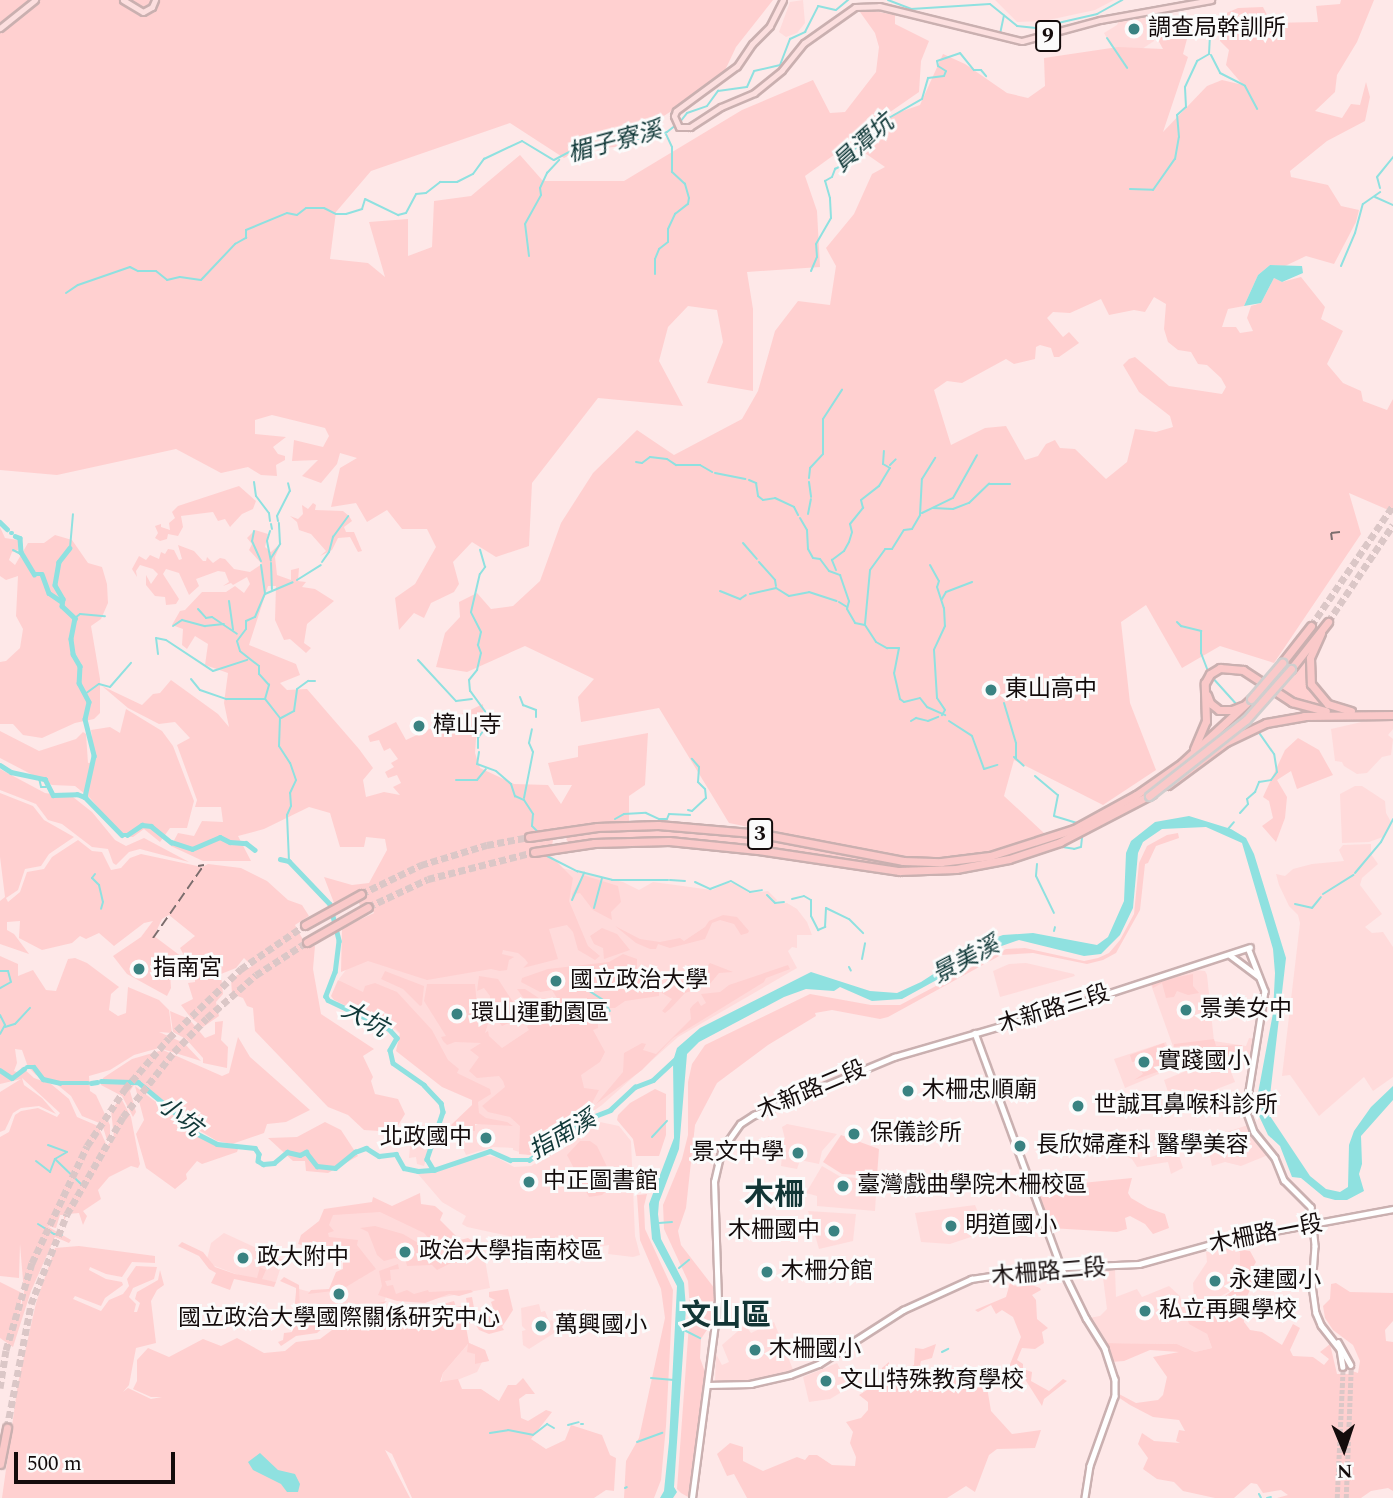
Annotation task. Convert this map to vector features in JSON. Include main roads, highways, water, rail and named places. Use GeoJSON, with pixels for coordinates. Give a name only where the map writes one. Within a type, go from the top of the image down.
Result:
{"type":"FeatureCollection","features":[{"type":"Feature","properties":{"kind":"highway","name":"3"},"geometry":{"type":"LineString","coordinates":[[534,852],[619,841],[704,843],[898,871],[947,870],[1072,837],[1149,796],[1238,727],[1291,669],[1328,622]]}},
{"type":"Feature","properties":{"kind":"highway","name":"3"},"geometry":{"type":"LineString","coordinates":[[529,837],[560,832],[658,825],[762,834],[902,860],[990,860],[1074,829],[1136,795],[1182,763],[1251,699],[1311,626]]}},
{"type":"Feature","properties":{"kind":"highway"},"geometry":{"type":"LineString","coordinates":[[1321,633],[1309,666],[1311,684],[1321,698],[1336,708],[1360,712]]}},
{"type":"Feature","properties":{"kind":"highway"},"geometry":{"type":"LineString","coordinates":[[1182,763],[1203,734],[1207,680],[1220,669],[1245,674],[1284,700],[1311,712],[1331,715]]}},
{"type":"Feature","properties":{"kind":"highway"},"geometry":{"type":"LineString","coordinates":[[1207,680],[1207,695],[1217,709],[1232,710],[1251,699]]}},
{"type":"Feature","properties":{"kind":"highway"},"geometry":{"type":"LineString","coordinates":[[1284,700],[1314,710],[1393,713]]}},
{"type":"Feature","properties":{"kind":"highway"},"geometry":{"type":"LineString","coordinates":[[1149,796],[1226,742],[1266,723],[1304,716],[1393,713]]}},
{"type":"Feature","properties":{"kind":"highway"},"geometry":{"type":"LineString","coordinates":[[658,825],[699,822]]}},
{"type":"Feature","properties":{"kind":"highway"},"geometry":{"type":"LineString","coordinates":[[724,825],[762,834]]}},
{"type":"Feature","properties":{"kind":"highway"},"geometry":{"type":"LineString","coordinates":[[560,832],[562,847]]}},
{"type":"Feature","properties":{"kind":"highway"},"geometry":{"type":"LineString","coordinates":[[305,925],[355,897],[364,909],[308,942]]}},
{"type":"Feature","properties":{"kind":"highway"},"geometry":{"type":"LineString","coordinates":[[0,1463],[7,1428]]}},
{"type":"Feature","properties":{"kind":"main road"},"geometry":{"type":"LineString","coordinates":[[0,28],[34,0]]}},
{"type":"Feature","properties":{"kind":"main road"},"geometry":{"type":"LineString","coordinates":[[123,0],[143,12],[152,7],[155,0]]}},
{"type":"Feature","properties":{"kind":"main road","name":"9"},"geometry":{"type":"LineString","coordinates":[[783,0],[770,26],[752,44],[737,66],[676,111],[677,125],[685,129],[690,127],[722,107],[754,93],[782,70],[804,43],[855,7],[877,6],[1022,41],[1100,20],[1212,0]]}},
{"type":"Feature","properties":{"kind":"main road"},"geometry":{"type":"LineString","coordinates":[[1249,949],[1246,957],[1258,976],[1264,995]]}},
{"type":"Feature","properties":{"kind":"main road"},"geometry":{"type":"LineString","coordinates":[[1249,949],[1250,958],[1261,976],[1264,995],[1246,1110],[1254,1132],[1275,1158],[1284,1180],[1309,1203],[1318,1249],[1314,1283],[1320,1316],[1344,1349],[1351,1365]]}},
{"type":"Feature","properties":{"kind":"main road","name":"木新路三段"},"geometry":{"type":"LineString","coordinates":[[1221,957],[1249,949]]}},
{"type":"Feature","properties":{"kind":"main road","name":"木新路三段"},"geometry":{"type":"LineString","coordinates":[[886,1060],[1249,949]]}},
{"type":"Feature","properties":{"kind":"main road"},"geometry":{"type":"LineString","coordinates":[[1230,955],[1258,976]]}},
{"type":"Feature","properties":{"kind":"main road"},"geometry":{"type":"LineString","coordinates":[[974,1034],[1061,1268],[1104,1350],[1115,1378],[1115,1396],[1090,1466],[1084,1498]]}},
{"type":"Feature","properties":{"kind":"main road","name":"木新路二段"},"geometry":{"type":"LineString","coordinates":[[691,1498],[719,1297],[714,1182],[721,1151],[732,1132],[754,1115],[886,1060]]}},
{"type":"Feature","properties":{"kind":"main road","name":"木柵路一段"},"geometry":{"type":"LineString","coordinates":[[1140,1265],[1226,1240],[1393,1210]]}},
{"type":"Feature","properties":{"kind":"main road"},"geometry":{"type":"LineString","coordinates":[[1314,1226],[1312,1285],[1316,1310],[1321,1325],[1340,1349],[1343,1367]]}},
{"type":"Feature","properties":{"kind":"main road","name":"木柵路二段"},"geometry":{"type":"LineString","coordinates":[[707,1385],[773,1383],[821,1367],[906,1309],[965,1282],[1061,1268],[1140,1265]]}},
{"type":"Feature","properties":{"kind":"water"},"geometry":{"type":"Polygon","coordinates":[[[1270,265],[1302,266],[1303,273],[1282,282],[1274,278],[1261,303],[1244,306],[1258,275],[1270,265]]]}},
{"type":"Feature","properties":{"kind":"water","name":"景美溪"},"geometry":{"type":"Polygon","coordinates":[[[1189,816],[1231,829],[1246,838],[1254,854],[1286,958],[1268,1113],[1310,1176],[1326,1189],[1340,1192],[1348,1187],[1349,1145],[1354,1131],[1371,1107],[1393,1086],[1393,1100],[1361,1136],[1362,1164],[1359,1174],[1364,1191],[1347,1200],[1335,1200],[1324,1197],[1301,1178],[1292,1177],[1280,1146],[1268,1135],[1259,1116],[1256,1104],[1273,1013],[1275,973],[1273,949],[1242,843],[1206,827],[1162,829],[1143,842],[1138,853],[1133,908],[1120,935],[1101,954],[1084,956],[1019,940],[993,949],[902,999],[872,1001],[840,987],[834,991],[806,989],[784,997],[699,1042],[687,1054],[679,1149],[659,1202],[658,1214],[661,1239],[684,1283],[686,1308],[674,1487],[677,1492],[673,1498],[660,1498],[664,1491],[669,1442],[677,1286],[652,1239],[649,1204],[674,1138],[673,1061],[677,1048],[700,1028],[811,972],[870,991],[897,993],[921,982],[983,942],[1003,935],[1033,933],[1097,945],[1108,937],[1124,901],[1126,853],[1131,841],[1155,822],[1189,816]]]}},
{"type":"Feature","properties":{"kind":"water"},"geometry":{"type":"Polygon","coordinates":[[[260,1453],[278,1470],[295,1474],[300,1484],[298,1492],[287,1492],[281,1484],[253,1470],[248,1462],[260,1453]]]}},
{"type":"Feature","properties":{"kind":"waterway","name":"楣子寮溪"},"geometry":{"type":"LineString","coordinates":[[680,122],[687,113],[707,106],[718,91],[747,87],[754,71],[780,65],[790,39],[805,32],[818,6],[836,10],[848,0]]}},
{"type":"Feature","properties":{"kind":"waterway","name":"員潭坑"},"geometry":{"type":"LineString","coordinates":[[888,0],[911,9],[990,4],[1017,26],[1036,28],[1097,14],[1122,0]]}},
{"type":"Feature","properties":{"kind":"waterway","name":"員潭坑"},"geometry":{"type":"LineString","coordinates":[[1000,34],[1004,15]]}},
{"type":"Feature","properties":{"kind":"waterway"},"geometry":{"type":"LineString","coordinates":[[1130,189],[1153,190],[1175,159],[1179,137],[1177,115],[1186,107],[1185,87],[1197,61],[1209,54],[1210,32],[1208,25],[1202,21],[1202,15]]}},
{"type":"Feature","properties":{"kind":"waterway"},"geometry":{"type":"LineString","coordinates":[[1107,38],[1127,68]]}},
{"type":"Feature","properties":{"kind":"waterway","name":"員潭坑"},"geometry":{"type":"LineString","coordinates":[[811,271],[817,257],[816,244],[831,218],[830,198],[825,181],[832,177],[835,169],[851,161],[854,150],[866,137],[878,133],[887,119],[922,99],[928,78],[944,76],[946,71],[938,66],[937,61],[960,53],[974,70],[981,70],[986,76]]}},
{"type":"Feature","properties":{"kind":"waterway"},"geometry":{"type":"LineString","coordinates":[[1211,55],[1220,73],[1245,86],[1257,109]]}},
{"type":"Feature","properties":{"kind":"waterway","name":"楣子寮溪"},"geometry":{"type":"LineString","coordinates":[[66,293],[78,285],[130,267],[138,271],[156,271],[167,280],[180,277],[201,280],[235,244],[246,238],[246,230],[287,213],[297,215],[306,208],[324,208],[336,214],[346,214],[362,209],[365,199],[398,215],[406,213],[416,194],[426,193],[440,182],[457,182],[473,174],[484,159],[522,141],[554,160],[573,150],[599,145],[608,139],[644,139],[667,132],[676,125]]}},
{"type":"Feature","properties":{"kind":"waterway"},"geometry":{"type":"LineString","coordinates":[[655,274],[655,259],[659,249],[668,242],[668,229],[675,214],[688,204],[689,198],[685,184],[672,172],[672,147],[666,134]]}},
{"type":"Feature","properties":{"kind":"waterway"},"geometry":{"type":"LineString","coordinates":[[1380,188],[1377,177],[1393,157]]}},
{"type":"Feature","properties":{"kind":"waterway"},"geometry":{"type":"LineString","coordinates":[[529,256],[525,224],[541,195],[540,188],[547,173],[559,160]]}},
{"type":"Feature","properties":{"kind":"waterway"},"geometry":{"type":"LineString","coordinates":[[1341,266],[1355,233],[1363,204],[1380,192]]}},
{"type":"Feature","properties":{"kind":"waterway"},"geometry":{"type":"LineString","coordinates":[[1375,197],[1393,205]]}},
{"type":"Feature","properties":{"kind":"waterway"},"geometry":{"type":"LineString","coordinates":[[809,478],[810,468],[823,454],[823,419],[842,390]]}},
{"type":"Feature","properties":{"kind":"waterway"},"geometry":{"type":"LineString","coordinates":[[836,570],[832,560],[844,551],[849,542],[852,532],[850,524],[863,508],[861,500],[879,486],[890,468],[883,464],[884,451]]}},
{"type":"Feature","properties":{"kind":"waterway"},"geometry":{"type":"LineString","coordinates":[[922,513],[953,498],[977,455]]}},
{"type":"Feature","properties":{"kind":"waterway"},"geometry":{"type":"LineString","coordinates":[[636,462],[642,463],[650,457],[667,459],[676,465],[700,465],[712,472]]}},
{"type":"Feature","properties":{"kind":"waterway"},"geometry":{"type":"LineString","coordinates":[[865,624],[870,570],[885,549],[892,549],[904,530],[912,529],[920,515],[922,479],[935,458]]}},
{"type":"Feature","properties":{"kind":"waterway"},"geometry":{"type":"LineString","coordinates":[[890,465],[896,459]]}},
{"type":"Feature","properties":{"kind":"waterway"},"geometry":{"type":"LineString","coordinates":[[715,473],[745,479]]}},
{"type":"Feature","properties":{"kind":"waterway"},"geometry":{"type":"LineString","coordinates":[[749,480],[756,483],[758,496],[763,500],[775,498],[794,507],[798,515]]}},
{"type":"Feature","properties":{"kind":"waterway"},"geometry":{"type":"LineString","coordinates":[[254,482],[256,496],[269,513],[270,521]]}},
{"type":"Feature","properties":{"kind":"waterway"},"geometry":{"type":"LineString","coordinates":[[809,482],[811,497]]}},
{"type":"Feature","properties":{"kind":"waterway"},"geometry":{"type":"LineString","coordinates":[[278,521],[277,516],[290,491],[288,483]]}},
{"type":"Feature","properties":{"kind":"waterway"},"geometry":{"type":"LineString","coordinates":[[933,508],[953,509],[969,503],[989,484],[1010,484]]}},
{"type":"Feature","properties":{"kind":"waterway"},"geometry":{"type":"LineString","coordinates":[[808,514],[811,499]]}},
{"type":"Feature","properties":{"kind":"waterway"},"geometry":{"type":"LineString","coordinates":[[70,548],[73,514]]}},
{"type":"Feature","properties":{"kind":"waterway"},"geometry":{"type":"LineString","coordinates":[[322,562],[329,552],[333,537],[348,516]]}},
{"type":"Feature","properties":{"kind":"waterway"},"geometry":{"type":"LineString","coordinates":[[800,518],[807,530],[808,549],[813,558],[820,559],[829,571],[840,575],[849,601],[847,609],[855,623],[865,625],[876,642],[887,648],[899,648],[894,673],[900,699],[904,702],[920,698],[927,707],[945,715]]}},
{"type":"Feature","properties":{"kind":"waterway"},"geometry":{"type":"LineString","coordinates":[[0,522],[7,529]]}},
{"type":"Feature","properties":{"kind":"waterway"},"geometry":{"type":"LineString","coordinates":[[271,558],[280,544],[279,523]]}},
{"type":"Feature","properties":{"kind":"waterway"},"geometry":{"type":"LineString","coordinates":[[271,524],[272,529]]}},
{"type":"Feature","properties":{"kind":"waterway"},"geometry":{"type":"LineString","coordinates":[[254,531],[252,541],[261,561]]}},
{"type":"Feature","properties":{"kind":"waterway"},"geometry":{"type":"LineString","coordinates":[[270,531],[267,541],[271,561]]}},
{"type":"Feature","properties":{"kind":"waterway"},"geometry":{"type":"LineString","coordinates":[[15,536],[20,538],[21,552],[34,574],[42,574],[49,593],[61,601]]}},
{"type":"Feature","properties":{"kind":"waterway"},"geometry":{"type":"LineString","coordinates":[[743,543],[757,559]]}},
{"type":"Feature","properties":{"kind":"waterway"},"geometry":{"type":"LineString","coordinates":[[70,548],[59,562],[55,585],[63,599],[62,606],[75,618],[71,639],[73,654],[80,666],[79,683],[89,702],[85,719],[94,756],[85,797]]}},
{"type":"Feature","properties":{"kind":"waterway"},"geometry":{"type":"LineString","coordinates":[[13,550],[23,555]]}},
{"type":"Feature","properties":{"kind":"waterway"},"geometry":{"type":"LineString","coordinates":[[478,748],[478,738],[484,730],[487,714],[470,691],[469,680],[477,670],[481,653],[478,645],[481,632],[471,612],[480,574],[485,567],[480,550]]}},
{"type":"Feature","properties":{"kind":"waterway"},"geometry":{"type":"LineString","coordinates":[[759,562],[775,580],[776,586]]}},
{"type":"Feature","properties":{"kind":"waterway"},"geometry":{"type":"LineString","coordinates":[[271,563],[272,589]]}},
{"type":"Feature","properties":{"kind":"waterway"},"geometry":{"type":"LineString","coordinates":[[261,565],[265,594]]}},
{"type":"Feature","properties":{"kind":"waterway"},"geometry":{"type":"LineString","coordinates":[[297,580],[321,565]]}},
{"type":"Feature","properties":{"kind":"waterway"},"geometry":{"type":"LineString","coordinates":[[930,565],[939,581],[937,587],[944,608],[945,626],[934,650],[937,698],[945,710],[942,715]]}},
{"type":"Feature","properties":{"kind":"waterway"},"geometry":{"type":"LineString","coordinates":[[289,861],[287,815],[291,806],[290,793],[296,780],[290,763],[279,746],[280,718],[265,699],[269,685],[259,674],[259,666],[240,651],[237,641],[246,629],[246,621],[255,617],[265,594],[293,582]]}},
{"type":"Feature","properties":{"kind":"waterway"},"geometry":{"type":"LineString","coordinates":[[942,599],[946,592],[972,582]]}},
{"type":"Feature","properties":{"kind":"waterway"},"geometry":{"type":"LineString","coordinates":[[750,594],[776,588],[789,596],[809,592],[837,601]]}},
{"type":"Feature","properties":{"kind":"waterway"},"geometry":{"type":"LineString","coordinates":[[720,591],[740,599],[746,595]]}},
{"type":"Feature","properties":{"kind":"waterway"},"geometry":{"type":"LineString","coordinates":[[229,601],[233,630]]}},
{"type":"Feature","properties":{"kind":"waterway"},"geometry":{"type":"LineString","coordinates":[[839,602],[847,607]]}},
{"type":"Feature","properties":{"kind":"waterway"},"geometry":{"type":"LineString","coordinates":[[198,609],[206,618],[212,617],[237,634]]}},
{"type":"Feature","properties":{"kind":"waterway"},"geometry":{"type":"LineString","coordinates":[[75,618],[80,614],[105,616]]}},
{"type":"Feature","properties":{"kind":"waterway"},"geometry":{"type":"LineString","coordinates":[[173,626],[182,620],[205,626],[224,624]]}},
{"type":"Feature","properties":{"kind":"waterway"},"geometry":{"type":"LineString","coordinates":[[1177,622],[1181,626],[1201,631],[1201,653],[1208,671]]}},
{"type":"Feature","properties":{"kind":"waterway"},"geometry":{"type":"LineString","coordinates":[[158,654],[156,638],[166,640],[213,671],[247,660]]}},
{"type":"Feature","properties":{"kind":"waterway"},"geometry":{"type":"LineString","coordinates":[[418,660],[456,701],[472,699]]}},
{"type":"Feature","properties":{"kind":"waterway"},"geometry":{"type":"LineString","coordinates":[[85,694],[99,684],[110,687],[131,663]]}},
{"type":"Feature","properties":{"kind":"waterway"},"geometry":{"type":"LineString","coordinates":[[1211,676],[1237,705]]}},
{"type":"Feature","properties":{"kind":"waterway"},"geometry":{"type":"LineString","coordinates":[[191,679],[200,690],[226,699],[265,699]]}},
{"type":"Feature","properties":{"kind":"waterway"},"geometry":{"type":"LineString","coordinates":[[281,718],[294,711],[297,689],[308,681],[315,681]]}},
{"type":"Feature","properties":{"kind":"waterway"},"geometry":{"type":"LineString","coordinates":[[520,697],[523,705],[536,710],[536,717]]}},
{"type":"Feature","properties":{"kind":"waterway"},"geometry":{"type":"LineString","coordinates":[[1004,703],[1016,743],[1016,758]]}},
{"type":"Feature","properties":{"kind":"waterway"},"geometry":{"type":"LineString","coordinates":[[911,721],[916,718],[928,721],[938,717]]}},
{"type":"Feature","properties":{"kind":"waterway"},"geometry":{"type":"LineString","coordinates":[[949,721],[972,736],[984,769],[997,765]]}},
{"type":"Feature","properties":{"kind":"waterway"},"geometry":{"type":"LineString","coordinates":[[524,798],[533,752],[529,743],[532,729]]}},
{"type":"Feature","properties":{"kind":"waterway"},"geometry":{"type":"LineString","coordinates":[[1240,813],[1248,804],[1247,799],[1255,792],[1259,782],[1271,780],[1277,772],[1274,754],[1258,731]]}},
{"type":"Feature","properties":{"kind":"waterway"},"geometry":{"type":"LineString","coordinates":[[479,752],[477,764],[496,771],[511,784],[515,796],[524,800],[533,814],[532,826],[538,832]]}},
{"type":"Feature","properties":{"kind":"waterway"},"geometry":{"type":"LineString","coordinates":[[1014,757],[1024,766]]}},
{"type":"Feature","properties":{"kind":"waterway"},"geometry":{"type":"LineString","coordinates":[[688,810],[692,811],[706,798],[705,789],[698,782],[699,767],[692,759]]}},
{"type":"Feature","properties":{"kind":"waterway"},"geometry":{"type":"LineString","coordinates":[[0,765],[11,772],[45,779],[53,795],[77,794],[85,797],[122,835],[127,835],[142,825],[151,826],[171,842],[192,849],[220,837],[230,842],[246,843],[255,850]]}},
{"type":"Feature","properties":{"kind":"waterway"},"geometry":{"type":"LineString","coordinates":[[456,780],[477,780],[486,769]]}},
{"type":"Feature","properties":{"kind":"waterway"},"geometry":{"type":"LineString","coordinates":[[1035,776],[1058,795],[1054,816],[1077,823]]}},
{"type":"Feature","properties":{"kind":"waterway"},"geometry":{"type":"LineString","coordinates":[[39,778],[41,787],[46,787]]}},
{"type":"Feature","properties":{"kind":"waterway"},"geometry":{"type":"LineString","coordinates":[[615,819],[624,814],[646,813],[659,819],[667,819],[669,814],[690,815]]}},
{"type":"Feature","properties":{"kind":"waterway"},"geometry":{"type":"LineString","coordinates":[[1355,873],[1381,842],[1393,819]]}},
{"type":"Feature","properties":{"kind":"waterway"},"geometry":{"type":"LineString","coordinates":[[1228,829],[1234,822]]}},
{"type":"Feature","properties":{"kind":"waterway"},"geometry":{"type":"LineString","coordinates":[[1056,846],[1074,849],[1081,847],[1082,837]]}},
{"type":"Feature","properties":{"kind":"waterway"},"geometry":{"type":"LineString","coordinates":[[547,856],[577,871],[612,880],[668,880]]}},
{"type":"Feature","properties":{"kind":"waterway","name":"大坑"},"geometry":{"type":"LineString","coordinates":[[280,859],[289,861],[330,904],[339,941],[335,972],[326,996],[328,1000],[389,1029],[397,1038],[390,1050],[393,1063],[424,1085],[441,1103],[443,1112],[427,1159],[433,1169]]}},
{"type":"Feature","properties":{"kind":"waterway"},"geometry":{"type":"LineString","coordinates":[[1037,864],[1036,876],[1054,913]]}},
{"type":"Feature","properties":{"kind":"waterway"},"geometry":{"type":"LineString","coordinates":[[572,900],[584,873]]}},
{"type":"Feature","properties":{"kind":"waterway"},"geometry":{"type":"LineString","coordinates":[[95,874],[92,878],[99,885],[103,902],[101,909]]}},
{"type":"Feature","properties":{"kind":"waterway"},"geometry":{"type":"LineString","coordinates":[[1323,894],[1353,875]]}},
{"type":"Feature","properties":{"kind":"waterway"},"geometry":{"type":"LineString","coordinates":[[594,908],[602,878]]}},
{"type":"Feature","properties":{"kind":"waterway"},"geometry":{"type":"LineString","coordinates":[[670,880],[685,881]]}},
{"type":"Feature","properties":{"kind":"waterway"},"geometry":{"type":"LineString","coordinates":[[695,882],[710,889],[731,881],[750,892],[762,890]]}},
{"type":"Feature","properties":{"kind":"waterway"},"geometry":{"type":"LineString","coordinates":[[767,895],[775,903],[784,902]]}},
{"type":"Feature","properties":{"kind":"waterway"},"geometry":{"type":"LineString","coordinates":[[792,899],[804,896],[811,900],[811,916],[818,930],[825,927],[826,908],[849,919],[863,933]]}},
{"type":"Feature","properties":{"kind":"waterway"},"geometry":{"type":"LineString","coordinates":[[1295,904],[1312,908],[1321,897]]}},
{"type":"Feature","properties":{"kind":"waterway"},"geometry":{"type":"LineString","coordinates":[[1054,931],[1055,927]]}},
{"type":"Feature","properties":{"kind":"waterway"},"geometry":{"type":"LineString","coordinates":[[862,959],[865,943]]}},
{"type":"Feature","properties":{"kind":"waterway"},"geometry":{"type":"LineString","coordinates":[[849,967],[851,971]]}},
{"type":"Feature","properties":{"kind":"waterway"},"geometry":{"type":"LineString","coordinates":[[0,971],[8,971],[11,982],[0,988]]}},
{"type":"Feature","properties":{"kind":"waterway"},"geometry":{"type":"LineString","coordinates":[[580,985],[603,1000],[610,1011]]}},
{"type":"Feature","properties":{"kind":"waterway"},"geometry":{"type":"LineString","coordinates":[[5,1027],[15,1024],[30,1008]]}},
{"type":"Feature","properties":{"kind":"waterway"},"geometry":{"type":"LineString","coordinates":[[0,1015],[5,1025],[0,1034]]}},
{"type":"Feature","properties":{"kind":"waterway","name":"小坑"},"geometry":{"type":"LineString","coordinates":[[101,1081],[138,1082],[185,1121],[192,1131],[217,1144],[255,1148],[259,1154],[258,1161],[263,1164],[274,1163],[287,1152],[300,1155],[306,1152],[317,1166],[335,1168],[355,1152],[366,1148],[379,1156],[396,1154],[404,1168],[418,1171],[434,1170],[490,1151],[510,1160],[529,1160],[587,1119],[610,1110],[635,1087],[653,1080],[678,1057]]}},
{"type":"Feature","properties":{"kind":"waterway","name":"小坑"},"geometry":{"type":"LineString","coordinates":[[27,1067],[34,1067],[43,1079],[60,1083],[88,1083]]}},
{"type":"Feature","properties":{"kind":"waterway","name":"小坑"},"geometry":{"type":"LineString","coordinates":[[0,1070],[12,1078],[24,1069]]}},
{"type":"Feature","properties":{"kind":"waterway","name":"小坑"},"geometry":{"type":"LineString","coordinates":[[91,1083],[97,1082]]}},
{"type":"Feature","properties":{"kind":"waterway"},"geometry":{"type":"LineString","coordinates":[[652,1137],[667,1121]]}},
{"type":"Feature","properties":{"kind":"waterway"},"geometry":{"type":"LineString","coordinates":[[48,1145],[67,1152],[55,1159]]}},
{"type":"Feature","properties":{"kind":"waterway"},"geometry":{"type":"LineString","coordinates":[[36,1161],[50,1172],[55,1159],[81,1184]]}},
{"type":"Feature","properties":{"kind":"waterway"},"geometry":{"type":"LineString","coordinates":[[659,1223],[672,1222]]}},
{"type":"Feature","properties":{"kind":"waterway"},"geometry":{"type":"LineString","coordinates":[[38,1224],[54,1234],[62,1235]]}},
{"type":"Feature","properties":{"kind":"waterway"},"geometry":{"type":"LineString","coordinates":[[679,1268],[689,1260]]}},
{"type":"Feature","properties":{"kind":"waterway"},"geometry":{"type":"LineString","coordinates":[[684,1330],[700,1338]]}},
{"type":"Feature","properties":{"kind":"waterway"},"geometry":{"type":"LineString","coordinates":[[942,1352],[948,1349]]}},
{"type":"Feature","properties":{"kind":"waterway"},"geometry":{"type":"LineString","coordinates":[[651,1378],[674,1380]]}},
{"type":"Feature","properties":{"kind":"waterway"},"geometry":{"type":"LineString","coordinates":[[568,1425],[579,1422]]}},
{"type":"Feature","properties":{"kind":"waterway"},"geometry":{"type":"LineString","coordinates":[[490,1433],[508,1430],[533,1435],[547,1424],[554,1428]]}},
{"type":"Feature","properties":{"kind":"waterway"},"geometry":{"type":"LineString","coordinates":[[637,1442],[662,1433]]}},
{"type":"Feature","properties":{"kind":"waterway"},"geometry":{"type":"LineString","coordinates":[[1259,1494],[1261,1498]]}},
{"type":"Feature","properties":{"kind":"waterway"},"geometry":{"type":"LineString","coordinates":[[1267,1498],[1271,1497]]}},
{"type":"Feature","properties":{"kind":"tunnel"},"geometry":{"type":"LineString","coordinates":[[1311,626],[1393,506]]}},
{"type":"Feature","properties":{"kind":"tunnel"},"geometry":{"type":"LineString","coordinates":[[1328,622],[1393,525]]}},
{"type":"Feature","properties":{"kind":"tunnel"},"geometry":{"type":"LineString","coordinates":[[361,894],[421,865],[487,845],[529,837]]}},
{"type":"Feature","properties":{"kind":"tunnel"},"geometry":{"type":"LineString","coordinates":[[368,907],[428,879],[534,852]]}},
{"type":"Feature","properties":{"kind":"tunnel"},"geometry":{"type":"LineString","coordinates":[[0,1388],[6,1350],[32,1263],[87,1146],[125,1089],[169,1038],[241,969],[305,925]]}},
{"type":"Feature","properties":{"kind":"tunnel"},"geometry":{"type":"LineString","coordinates":[[7,1428],[31,1304],[67,1214],[123,1117],[174,1052],[207,1018],[256,975],[307,942]]}},
{"type":"Feature","properties":{"kind":"tunnel"},"geometry":{"type":"LineString","coordinates":[[1346,1498],[1351,1365]]}},
{"type":"Feature","properties":{"kind":"tunnel"},"geometry":{"type":"LineString","coordinates":[[1337,1498],[1343,1367]]}},
{"type":"Feature","properties":{"kind":"railway"},"geometry":{"type":"LineString","coordinates":[[1332,540],[1331,533],[1340,532]]}},
{"type":"Feature","properties":{"kind":"railway"},"geometry":{"type":"LineString","coordinates":[[153,938],[204,865],[198,866]]}},
{"type":"Feature","properties":{"kind":"place","name":"調查局幹訓所"},"geometry":{"type":"Point","coordinates":[1134,29]}},
{"type":"Feature","properties":{"kind":"place","name":"東山高中"},"geometry":{"type":"Point","coordinates":[991,690]}},
{"type":"Feature","properties":{"kind":"place","name":"樟山寺"},"geometry":{"type":"Point","coordinates":[419,726]}},
{"type":"Feature","properties":{"kind":"place","name":"指南宮"},"geometry":{"type":"Point","coordinates":[139,969]}},
{"type":"Feature","properties":{"kind":"place","name":"國立政治大學"},"geometry":{"type":"Point","coordinates":[556,981]}},
{"type":"Feature","properties":{"kind":"place","name":"景美女中"},"geometry":{"type":"Point","coordinates":[1186,1010]}},
{"type":"Feature","properties":{"kind":"place","name":"環山運動園區"},"geometry":{"type":"Point","coordinates":[457,1014]}},
{"type":"Feature","properties":{"kind":"place","name":"實踐國小"},"geometry":{"type":"Point","coordinates":[1144,1062]}},
{"type":"Feature","properties":{"kind":"place","name":"木柵忠順廟"},"geometry":{"type":"Point","coordinates":[908,1091]}},
{"type":"Feature","properties":{"kind":"place","name":"世誠耳鼻喉科診所"},"geometry":{"type":"Point","coordinates":[1078,1106]}},
{"type":"Feature","properties":{"kind":"place","name":"保儀診所"},"geometry":{"type":"Point","coordinates":[854,1134]}},
{"type":"Feature","properties":{"kind":"place","name":"北政國中"},"geometry":{"type":"Point","coordinates":[486,1138]}},
{"type":"Feature","properties":{"kind":"place","name":"長欣婦產科 醫學美容"},"geometry":{"type":"Point","coordinates":[1020,1146]}},
{"type":"Feature","properties":{"kind":"place","name":"景文中學"},"geometry":{"type":"Point","coordinates":[798,1153]}},
{"type":"Feature","properties":{"kind":"place","name":"中正圖書館"},"geometry":{"type":"Point","coordinates":[529,1182]}},
{"type":"Feature","properties":{"kind":"place","name":"臺灣戲曲學院木柵校區"},"geometry":{"type":"Point","coordinates":[843,1186]}},
{"type":"Feature","properties":{"kind":"place","name":"明道國小"},"geometry":{"type":"Point","coordinates":[951,1226]}},
{"type":"Feature","properties":{"kind":"place","name":"木柵國中"},"geometry":{"type":"Point","coordinates":[834,1231]}},
{"type":"Feature","properties":{"kind":"place","name":"政治大學指南校區"},"geometry":{"type":"Point","coordinates":[405,1252]}},
{"type":"Feature","properties":{"kind":"place","name":"政大附中"},"geometry":{"type":"Point","coordinates":[243,1258]}},
{"type":"Feature","properties":{"kind":"place","name":"木柵分館"},"geometry":{"type":"Point","coordinates":[767,1272]}},
{"type":"Feature","properties":{"kind":"place","name":"永建國小"},"geometry":{"type":"Point","coordinates":[1215,1281]}},
{"type":"Feature","properties":{"kind":"place","name":"國立政治大學國際關係研究中心"},"geometry":{"type":"Point","coordinates":[339,1294]}},
{"type":"Feature","properties":{"kind":"place","name":"私立再興學校"},"geometry":{"type":"Point","coordinates":[1145,1311]}},
{"type":"Feature","properties":{"kind":"place","name":"萬興國小"},"geometry":{"type":"Point","coordinates":[541,1326]}},
{"type":"Feature","properties":{"kind":"place","name":"木柵國小"},"geometry":{"type":"Point","coordinates":[755,1350]}},
{"type":"Feature","properties":{"kind":"place","name":"文山特殊教育學校"},"geometry":{"type":"Point","coordinates":[826,1381]}},
{"type":"Feature","properties":{"kind":"district","name":"木柵"},"geometry":{"type":"Point","coordinates":[774,1195]}},
{"type":"Feature","properties":{"kind":"district","name":"文山區"},"geometry":{"type":"Point","coordinates":[726,1316]}},
{"type":"Feature","properties":{"kind":"water label","name":"指南溪"},"geometry":{"type":"Point","coordinates":[563,1136]}}]}
